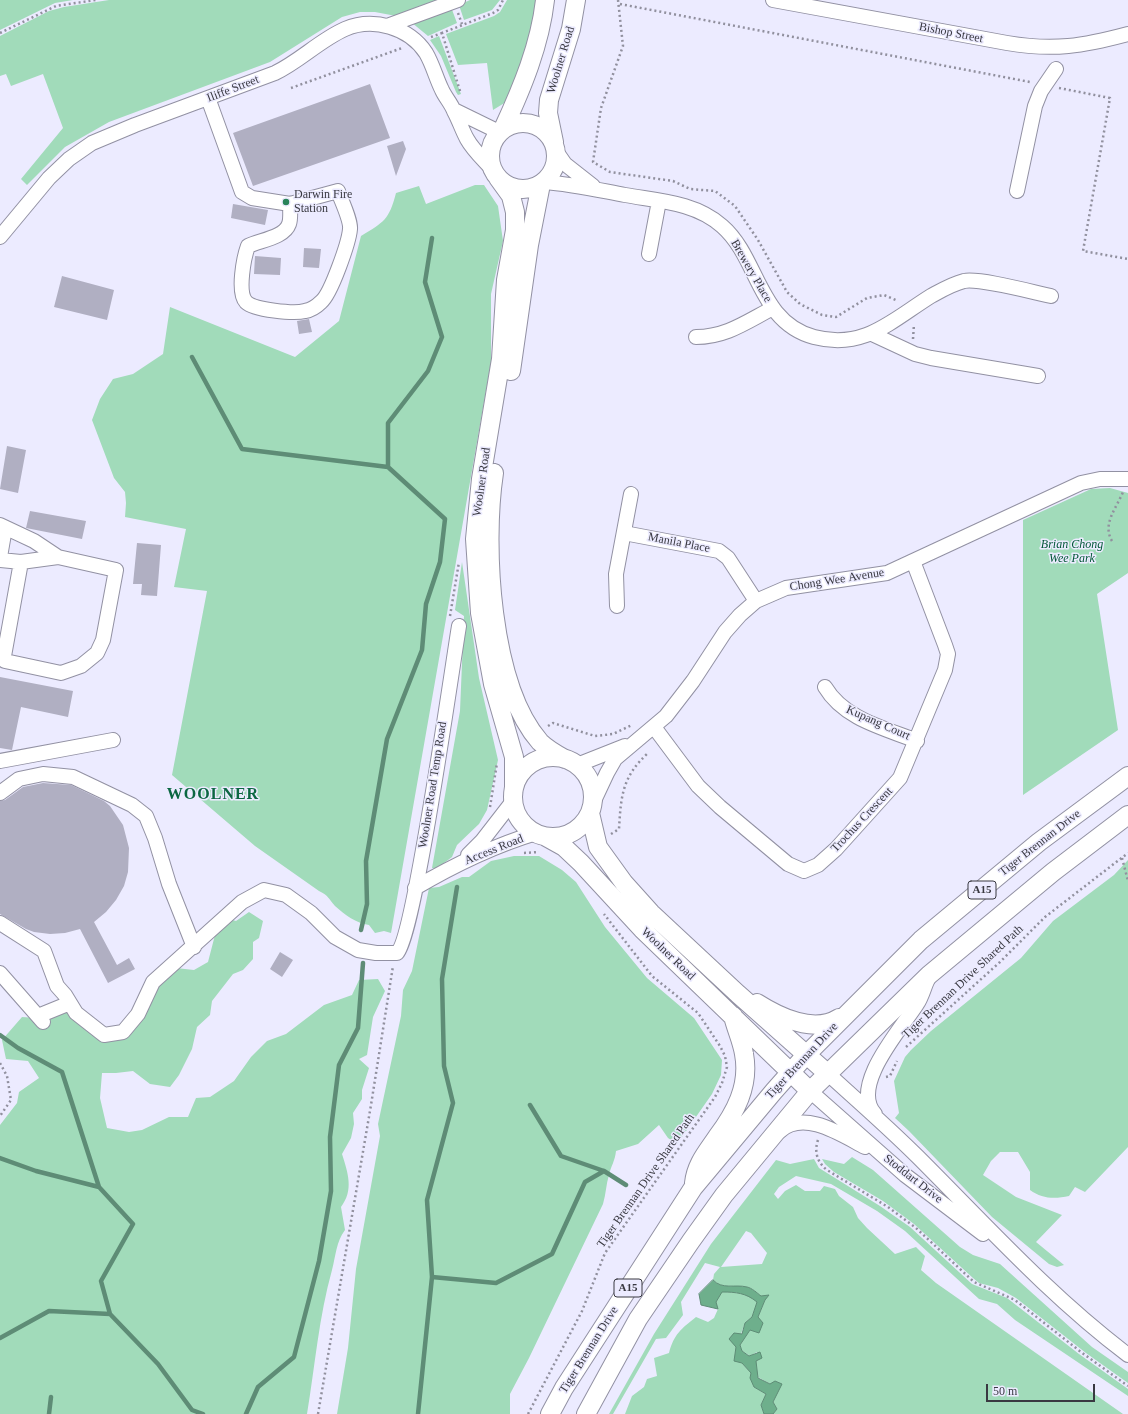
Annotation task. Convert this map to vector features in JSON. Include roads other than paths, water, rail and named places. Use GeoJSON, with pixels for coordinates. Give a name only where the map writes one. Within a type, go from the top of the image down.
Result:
{"type":"FeatureCollection","features":[{"type":"Feature","properties":{"kind":"main road"},"geometry":{"type":"LineString","coordinates":[[541,25],[545,0]]}},
{"type":"Feature","properties":{"kind":"main road"},"geometry":{"type":"LineString","coordinates":[[501,130],[514,124],[530,123],[544,130],[555,147],[554,168],[543,183],[522,189],[505,184],[495,173],[490,159],[490,149],[493,140],[501,130],[522,87],[541,25],[552,0]]}},
{"type":"Feature","properties":{"kind":"main road","name":"Woolner Road"},"geometry":{"type":"LineString","coordinates":[[555,147],[548,113],[549,100],[572,29],[578,2]]}},
{"type":"Feature","properties":{"kind":"main road","name":"Woolner Road"},"geometry":{"type":"LineString","coordinates":[[495,173],[511,196],[515,212],[515,230],[506,280],[498,377],[479,493],[476,547],[480,613],[493,684],[514,757],[513,795]]}},
{"type":"Feature","properties":{"kind":"main road","name":"Woolner Road"},"geometry":{"type":"LineString","coordinates":[[543,183],[531,237],[492,481],[490,513],[491,579],[502,653],[517,704],[536,736],[545,746],[571,762]]}},
{"type":"Feature","properties":{"kind":"main road"},"geometry":{"type":"LineString","coordinates":[[547,758],[571,762],[589,780],[593,796],[591,809],[582,825],[572,833],[541,841],[522,822],[516,812],[513,795],[521,773],[531,764],[547,758]]}},
{"type":"Feature","properties":{"kind":"main road","name":"Tiger Brennan Drive"},"geometry":{"type":"LineString","coordinates":[[550,1414],[564,1388],[693,1188],[806,1055],[927,935],[1039,842],[1128,776]]}},
{"type":"Feature","properties":{"kind":"main road","name":"Woolner Road"},"geometry":{"type":"LineString","coordinates":[[591,809],[596,844],[613,870],[651,913],[738,994],[827,1073]]}},
{"type":"Feature","properties":{"kind":"main road","name":"Tiger Brennan Drive"},"geometry":{"type":"LineString","coordinates":[[586,1414],[638,1319],[691,1241],[724,1195],[810,1091],[929,975],[1053,872],[1128,816]]}},
{"type":"Feature","properties":{"kind":"main road","name":"Woolner Road"},"geometry":{"type":"LineString","coordinates":[[541,841],[564,847],[577,859],[642,929],[810,1091]]}},
{"type":"Feature","properties":{"kind":"main road"},"geometry":{"type":"LineString","coordinates":[[738,994],[774,1012],[805,1023],[820,1026],[845,1015]]}},
{"type":"Feature","properties":{"kind":"main road"},"geometry":{"type":"LineString","coordinates":[[693,1188],[695,1175],[701,1159],[730,1118],[737,1105],[745,1082],[744,1054],[732,1015]]}},
{"type":"Feature","properties":{"kind":"street"},"geometry":{"type":"LineString","coordinates":[[387,26],[458,0]]}},
{"type":"Feature","properties":{"kind":"street","name":"Bishop Street"},"geometry":{"type":"LineString","coordinates":[[773,0],[1008,43],[1044,48],[1083,45],[1128,34]]}},
{"type":"Feature","properties":{"kind":"street","name":"Iliffe Street"},"geometry":{"type":"LineString","coordinates":[[0,237],[48,178],[69,159],[92,143],[285,68],[345,30],[366,24],[387,26],[406,34],[417,43],[429,59],[444,94],[454,110],[467,139],[495,173]]}},
{"type":"Feature","properties":{"kind":"street"},"geometry":{"type":"LineString","coordinates":[[1017,191],[1035,106],[1045,85],[1056,69]]}},
{"type":"Feature","properties":{"kind":"street"},"geometry":{"type":"LineString","coordinates":[[208,98],[242,192],[252,198],[290,204],[338,191],[350,228],[333,281],[323,301],[305,311],[262,309],[252,306],[246,301],[242,294],[244,255],[248,246],[275,236],[284,230],[289,223],[290,204]]}},
{"type":"Feature","properties":{"kind":"street"},"geometry":{"type":"LineString","coordinates":[[454,110],[501,130]]}},
{"type":"Feature","properties":{"kind":"street"},"geometry":{"type":"LineString","coordinates":[[555,147],[565,164],[582,179],[605,191]]}},
{"type":"Feature","properties":{"kind":"street","name":"Brewery Place"},"geometry":{"type":"LineString","coordinates":[[543,183],[582,186],[689,207],[711,217],[732,236],[773,308],[787,323],[813,337],[846,341],[872,334],[943,289],[967,280],[1051,296]]}},
{"type":"Feature","properties":{"kind":"street"},"geometry":{"type":"LineString","coordinates":[[649,254],[659,201]]}},
{"type":"Feature","properties":{"kind":"street"},"geometry":{"type":"LineString","coordinates":[[696,336],[710,337],[722,334],[773,308]]}},
{"type":"Feature","properties":{"kind":"street"},"geometry":{"type":"LineString","coordinates":[[872,334],[911,352],[931,358],[1038,376]]}},
{"type":"Feature","properties":{"kind":"street","name":"Chong Wee Avenue"},"geometry":{"type":"LineString","coordinates":[[591,809],[611,765],[621,753],[654,727],[679,700],[725,632],[740,615],[756,601],[786,588],[883,574],[1081,483],[1093,479],[1126,479]]}},
{"type":"Feature","properties":{"kind":"street"},"geometry":{"type":"LineString","coordinates":[[617,606],[616,574],[631,494]]}},
{"type":"Feature","properties":{"kind":"street"},"geometry":{"type":"LineString","coordinates":[[21,562],[4,656],[5,660],[61,673],[81,666],[97,653],[103,640],[116,570],[58,557],[21,562],[0,555],[3,527],[14,530],[58,557]]}},
{"type":"Feature","properties":{"kind":"street","name":"Manila Place"},"geometry":{"type":"LineString","coordinates":[[624,533],[719,551],[728,558],[756,601]]}},
{"type":"Feature","properties":{"kind":"street","name":"Trochus Crescent"},"geometry":{"type":"LineString","coordinates":[[654,727],[686,773],[714,802],[788,864],[804,871],[818,865],[892,789],[900,778],[917,741],[945,670],[948,654],[940,629],[913,561]]}},
{"type":"Feature","properties":{"kind":"street","name":"Woolner Road Temp Road"},"geometry":{"type":"LineString","coordinates":[[194,947],[242,902],[264,890],[286,895],[311,913],[336,937],[358,950],[398,949],[415,888],[454,623]]}},
{"type":"Feature","properties":{"kind":"street","name":"Kupang Court"},"geometry":{"type":"LineString","coordinates":[[824,687],[831,698],[847,711],[862,719],[917,741]]}},
{"type":"Feature","properties":{"kind":"street","name":"Chong Wee Avenue"},"geometry":{"type":"LineString","coordinates":[[571,762],[620,748],[641,737]]}},
{"type":"Feature","properties":{"kind":"street"},"geometry":{"type":"LineString","coordinates":[[0,761],[113,740]]}},
{"type":"Feature","properties":{"kind":"street"},"geometry":{"type":"LineString","coordinates":[[0,792],[19,779],[43,774],[73,777],[132,805],[146,816],[155,838],[169,884],[194,947],[153,982],[138,1014],[123,1032],[104,1035],[76,1013],[58,986],[44,951],[0,923]]}},
{"type":"Feature","properties":{"kind":"street","name":"Access Road"},"geometry":{"type":"LineString","coordinates":[[452,867],[475,849],[495,825],[513,795]]}},
{"type":"Feature","properties":{"kind":"street","name":"Access Road"},"geometry":{"type":"LineString","coordinates":[[415,888],[452,867],[507,842],[541,841]]}},
{"type":"Feature","properties":{"kind":"street"},"geometry":{"type":"LineString","coordinates":[[0,973],[41,1019],[70,1003]]}},
{"type":"Feature","properties":{"kind":"street"},"geometry":{"type":"LineString","coordinates":[[881,1121],[872,1111],[868,1099],[873,1077],[885,1049],[918,1003],[929,975]]}},
{"type":"Feature","properties":{"kind":"street","name":"Stoddart Drive"},"geometry":{"type":"LineString","coordinates":[[827,1073],[881,1121],[1020,1262],[1100,1334],[1128,1355]]}},
{"type":"Feature","properties":{"kind":"street","name":"Stoddart Drive"},"geometry":{"type":"LineString","coordinates":[[810,1091],[886,1159],[1020,1262]]}},
{"type":"Feature","properties":{"kind":"street"},"geometry":{"type":"LineString","coordinates":[[770,1140],[790,1124],[802,1122],[830,1130],[886,1159]]}},
{"type":"Feature","properties":{"kind":"waterway"},"geometry":{"type":"LineString","coordinates":[[361,930],[367,904],[366,861],[387,739],[422,650],[426,604],[440,562],[445,519],[388,467],[388,423],[428,371],[442,337],[425,282],[432,238]]}},
{"type":"Feature","properties":{"kind":"waterway"},"geometry":{"type":"LineString","coordinates":[[192,357],[242,449],[388,467]]}},
{"type":"Feature","properties":{"kind":"waterway"},"geometry":{"type":"LineString","coordinates":[[418,1414],[432,1277],[427,1200],[453,1103],[444,1066],[442,979],[457,887]]}},
{"type":"Feature","properties":{"kind":"waterway"},"geometry":{"type":"LineString","coordinates":[[246,1414],[258,1387],[294,1357],[319,1261],[331,1191],[330,1137],[339,1065],[358,1028],[363,963]]}},
{"type":"Feature","properties":{"kind":"waterway"},"geometry":{"type":"LineString","coordinates":[[0,1035],[18,1048],[62,1072],[99,1187],[133,1224],[101,1281],[110,1314]]}},
{"type":"Feature","properties":{"kind":"waterway"},"geometry":{"type":"LineString","coordinates":[[530,1105],[561,1156],[604,1171],[626,1185]]}},
{"type":"Feature","properties":{"kind":"waterway"},"geometry":{"type":"LineString","coordinates":[[0,1158],[36,1171],[99,1187]]}},
{"type":"Feature","properties":{"kind":"waterway"},"geometry":{"type":"LineString","coordinates":[[432,1277],[496,1283],[552,1254],[585,1182],[604,1171]]}},
{"type":"Feature","properties":{"kind":"waterway"},"geometry":{"type":"LineString","coordinates":[[0,1338],[49,1311],[110,1314],[158,1364],[192,1410],[203,1414]]}},
{"type":"Feature","properties":{"kind":"waterway"},"geometry":{"type":"LineString","coordinates":[[49,1414],[51,1397]]}},
{"type":"Feature","properties":{"kind":"place","name":"Darwin Fire Station"},"geometry":{"type":"Point","coordinates":[286,202]}},
{"type":"Feature","properties":{"kind":"district","name":"WOOLNER"},"geometry":{"type":"Point","coordinates":[213,795]}},
{"type":"Feature","properties":{"kind":"park label","name":"Brian Chong Wee Park"},"geometry":{"type":"Point","coordinates":[1072,552]}}]}
